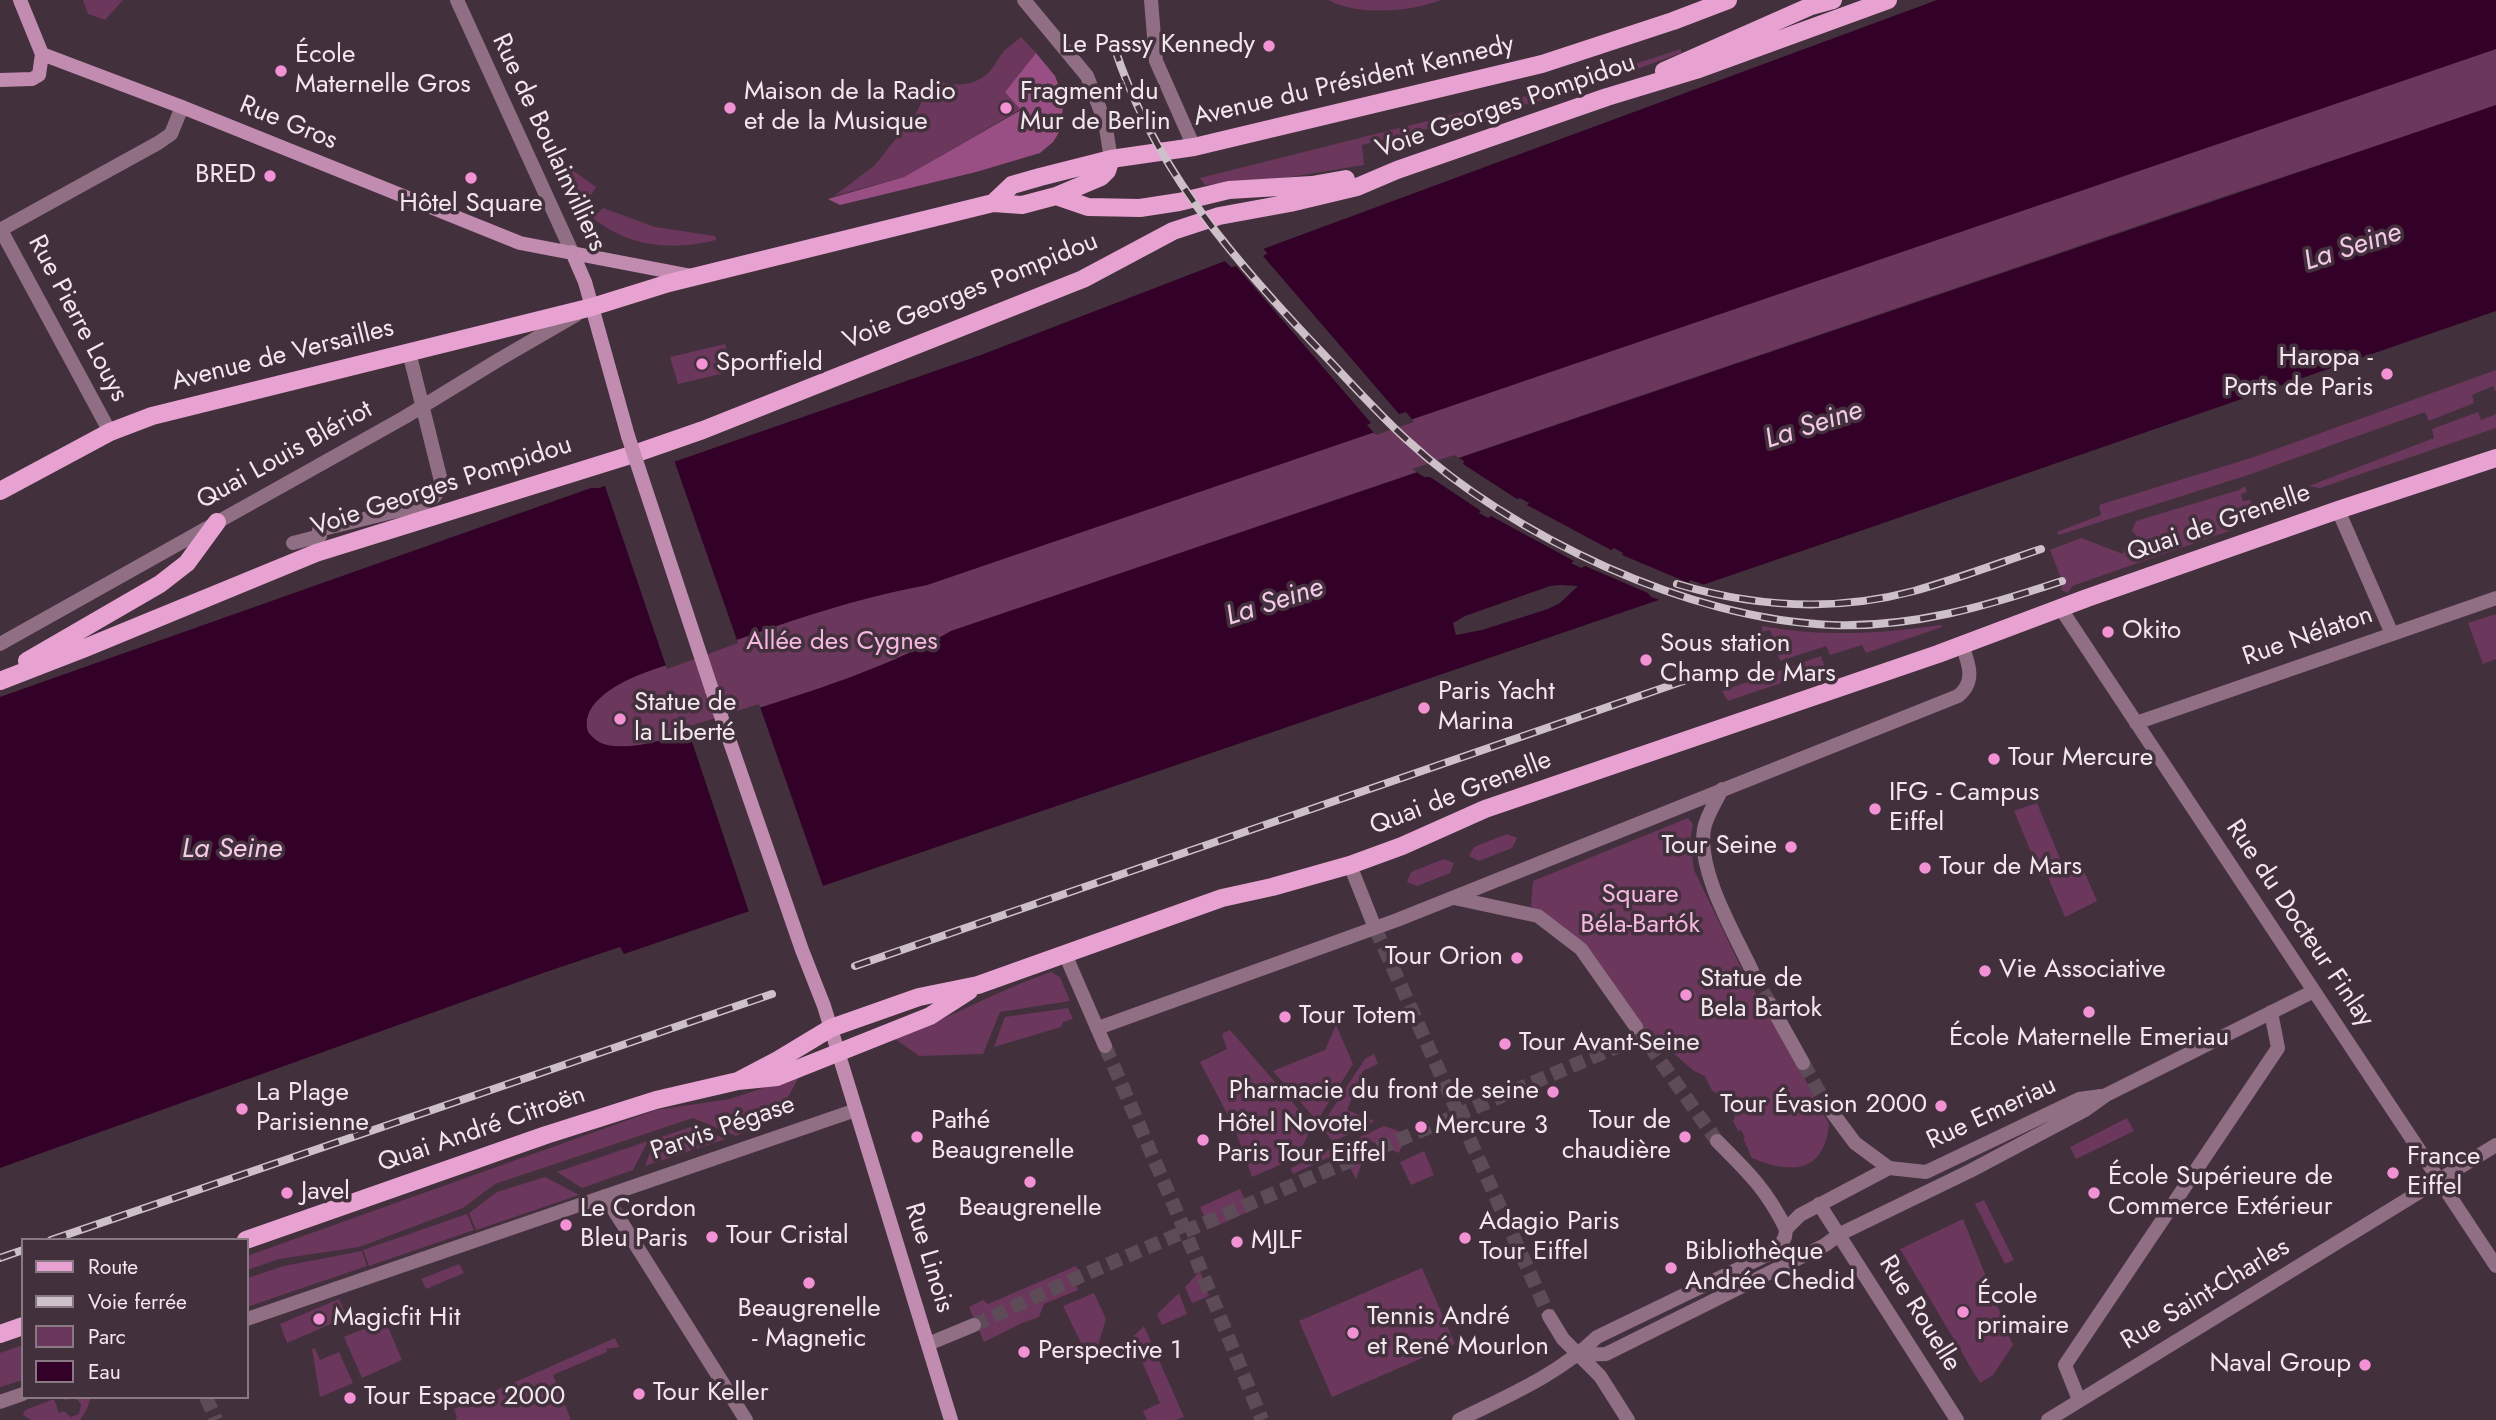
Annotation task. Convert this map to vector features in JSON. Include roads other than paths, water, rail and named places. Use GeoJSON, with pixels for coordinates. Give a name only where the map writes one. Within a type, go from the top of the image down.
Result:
{"type":"FeatureCollection","features":[{"type":"Feature","properties":{"kind":"main road"},"geometry":{"type":"LineString","coordinates":[[1607,97],[1808,3],[1833,0]]}},
{"type":"Feature","properties":{"kind":"main road","name":"Voie Georges Pompidou"},"geometry":{"type":"LineString","coordinates":[[0,679],[85,648],[316,553],[634,454],[703,429],[1083,279],[1173,231],[1219,216],[1346,190],[1374,181],[1397,170],[1607,97],[1696,70],[1888,0]]}},
{"type":"Feature","properties":{"kind":"main road","name":"Avenue du Président Kennedy"},"geometry":{"type":"LineString","coordinates":[[993,203],[1012,186],[1111,159],[1194,147],[1542,64],[1673,21],[1723,1]]}},
{"type":"Feature","properties":{"kind":"main road","name":"Avenue du Président Kennedy"},"geometry":{"type":"LineString","coordinates":[[592,307],[697,276],[993,203],[1022,205],[1056,196],[1101,177],[1107,171],[1111,159]]}},
{"type":"Feature","properties":{"kind":"main road"},"geometry":{"type":"LineString","coordinates":[[1056,196],[1088,207],[1140,208],[1229,190],[1312,185],[1397,170]]}},
{"type":"Feature","properties":{"kind":"main road","name":"Avenue de Versailles"},"geometry":{"type":"LineString","coordinates":[[0,491],[110,432],[142,419],[592,307]]}},
{"type":"Feature","properties":{"kind":"main road","name":"Quai de Grenelle"},"geometry":{"type":"LineString","coordinates":[[831,1028],[919,997],[978,985],[1222,898],[1350,865],[1402,846],[1485,809],[1962,645],[2338,510],[2496,458]]}},
{"type":"Feature","properties":{"kind":"main road"},"geometry":{"type":"LineString","coordinates":[[0,679],[160,584],[187,563],[217,522]]}},
{"type":"Feature","properties":{"kind":"main road","name":"Quai de Grenelle"},"geometry":{"type":"LineString","coordinates":[[839,1052],[930,1016],[978,985]]}},
{"type":"Feature","properties":{"kind":"main road","name":"Quai André Citroën"},"geometry":{"type":"LineString","coordinates":[[737,1081],[786,1056],[831,1028]]}},
{"type":"Feature","properties":{"kind":"main road","name":"Quai André Citroën"},"geometry":{"type":"LineString","coordinates":[[248,1239],[546,1135],[656,1100],[737,1081],[777,1077],[839,1052]]}},
{"type":"Feature","properties":{"kind":"main road"},"geometry":{"type":"LineString","coordinates":[[0,1334],[21,1327]]}},
{"type":"Feature","properties":{"kind":"street"},"geometry":{"type":"LineString","coordinates":[[0,80],[32,79],[38,75],[42,54],[20,0]]}},
{"type":"Feature","properties":{"kind":"street","name":"Rue de Boulainvilliers"},"geometry":{"type":"LineString","coordinates":[[457,0],[572,253],[592,307],[628,436],[802,950]]}},
{"type":"Feature","properties":{"kind":"street"},"geometry":{"type":"LineString","coordinates":[[1024,0],[1087,76],[1105,122],[1111,159]]}},
{"type":"Feature","properties":{"kind":"street"},"geometry":{"type":"LineString","coordinates":[[1151,0],[1156,61],[1194,147]]}},
{"type":"Feature","properties":{"kind":"street","name":"Rue Gros"},"geometry":{"type":"LineString","coordinates":[[42,54],[182,107],[520,243],[572,253]]}},
{"type":"Feature","properties":{"kind":"street"},"geometry":{"type":"LineString","coordinates":[[1,230],[158,143],[171,134],[182,107]]}},
{"type":"Feature","properties":{"kind":"street","name":"Rue Pierre Louys"},"geometry":{"type":"LineString","coordinates":[[1,230],[110,432]]}},
{"type":"Feature","properties":{"kind":"street","name":"Avenue du Président Kennedy"},"geometry":{"type":"LineString","coordinates":[[572,253],[697,276]]}},
{"type":"Feature","properties":{"kind":"street","name":"Quai Louis Blériot"},"geometry":{"type":"LineString","coordinates":[[0,644],[423,407],[592,307]]}},
{"type":"Feature","properties":{"kind":"street"},"geometry":{"type":"LineString","coordinates":[[293,543],[320,536],[319,530],[433,500],[438,494],[441,481],[408,352]]}},
{"type":"Feature","properties":{"kind":"street"},"geometry":{"type":"LineString","coordinates":[[2338,510],[2392,634]]}},
{"type":"Feature","properties":{"kind":"street","name":"Rue Nélaton"},"geometry":{"type":"LineString","coordinates":[[2136,723],[2496,598]]}},
{"type":"Feature","properties":{"kind":"street","name":"Rue du Docteur Finlay"},"geometry":{"type":"LineString","coordinates":[[2061,609],[2496,1266]]}},
{"type":"Feature","properties":{"kind":"street"},"geometry":{"type":"LineString","coordinates":[[1098,1028],[1376,928],[1958,696],[1966,689],[1970,670],[1962,645]]}},
{"type":"Feature","properties":{"kind":"street"},"geometry":{"type":"LineString","coordinates":[[1722,789],[1704,828],[1703,849],[1707,872],[1753,973]]}},
{"type":"Feature","properties":{"kind":"street"},"geometry":{"type":"LineString","coordinates":[[1350,865],[1376,928]]}},
{"type":"Feature","properties":{"kind":"street"},"geometry":{"type":"LineString","coordinates":[[1452,898],[1538,916],[1581,949],[1636,1027]]}},
{"type":"Feature","properties":{"kind":"street","name":"Rue Linois"},"geometry":{"type":"LineString","coordinates":[[802,950],[839,1052],[951,1420]]}},
{"type":"Feature","properties":{"kind":"street"},"geometry":{"type":"LineString","coordinates":[[1065,954],[1105,1046]]}},
{"type":"Feature","properties":{"kind":"street","name":"Rue Emeriau"},"geometry":{"type":"LineString","coordinates":[[1579,1355],[1606,1354],[1840,1234],[1970,1171],[2085,1110],[2106,1095],[2314,991]]}},
{"type":"Feature","properties":{"kind":"street"},"geometry":{"type":"LineString","coordinates":[[1770,1004],[1803,1063]]}},
{"type":"Feature","properties":{"kind":"street"},"geometry":{"type":"LineString","coordinates":[[2080,1400],[2065,1365],[2278,1048],[2272,1012]]}},
{"type":"Feature","properties":{"kind":"street","name":"Rue Emeriau"},"geometry":{"type":"LineString","coordinates":[[1459,1420],[1539,1381],[1579,1355],[1597,1337],[1769,1254],[1780,1246],[1786,1229],[1800,1215],[1889,1168],[1926,1171],[2079,1100],[2106,1095]]}},
{"type":"Feature","properties":{"kind":"street"},"geometry":{"type":"LineString","coordinates":[[1826,1104],[1855,1143],[1889,1168]]}},
{"type":"Feature","properties":{"kind":"street","name":"Parvis Pégase"},"geometry":{"type":"LineString","coordinates":[[605,1196],[856,1110]]}},
{"type":"Feature","properties":{"kind":"street"},"geometry":{"type":"LineString","coordinates":[[1717,1141],[1756,1178],[1786,1229]]}},
{"type":"Feature","properties":{"kind":"street","name":"Rue Saint-Charles"},"geometry":{"type":"LineString","coordinates":[[2048,1420],[2496,1145]]}},
{"type":"Feature","properties":{"kind":"street"},"geometry":{"type":"LineString","coordinates":[[248,1319],[605,1196],[746,1420]]}},
{"type":"Feature","properties":{"kind":"street","name":"Rue Rouelle"},"geometry":{"type":"LineString","coordinates":[[1819,1204],[1957,1420]]}},
{"type":"Feature","properties":{"kind":"street"},"geometry":{"type":"LineString","coordinates":[[1549,1315],[1563,1339],[1600,1377],[1628,1420]]}},
{"type":"Feature","properties":{"kind":"street"},"geometry":{"type":"LineString","coordinates":[[928,1344],[974,1325]]}},
{"type":"Feature","properties":{"kind":"street"},"geometry":{"type":"LineString","coordinates":[[0,1402],[21,1395]]}},
{"type":"Feature","properties":{"kind":"water","name":"La Seine"},"geometry":{"type":"Polygon","coordinates":[[[1937,0],[2496,0],[2496,49],[927,585],[807,616],[655,669],[619,684],[599,699],[588,714],[588,732],[607,745],[641,745],[808,692],[895,659],[951,631],[2496,105],[2496,311],[624,954],[620,947],[543,973],[0,1168],[0,697],[591,488],[599,488],[981,355],[1225,261],[1232,267],[1267,254],[1263,249],[1937,0]]]}},
{"type":"Feature","properties":{"kind":"tunnel"},"geometry":{"type":"LineString","coordinates":[[1375,928],[1549,1316]]}},
{"type":"Feature","properties":{"kind":"tunnel"},"geometry":{"type":"LineString","coordinates":[[1753,973],[1770,1004]]}},
{"type":"Feature","properties":{"kind":"tunnel"},"geometry":{"type":"LineString","coordinates":[[1637,1028],[1717,1141]]}},
{"type":"Feature","properties":{"kind":"tunnel"},"geometry":{"type":"LineString","coordinates":[[974,1325],[1083,1275],[1642,1036]]}},
{"type":"Feature","properties":{"kind":"tunnel"},"geometry":{"type":"LineString","coordinates":[[1105,1046],[1185,1231],[1262,1420]]}},
{"type":"Feature","properties":{"kind":"tunnel"},"geometry":{"type":"LineString","coordinates":[[1803,1063],[1826,1104]]}},
{"type":"Feature","properties":{"kind":"tunnel"},"geometry":{"type":"LineString","coordinates":[[207,1399],[216,1420]]}},
{"type":"Feature","properties":{"kind":"railway"},"geometry":{"type":"LineString","coordinates":[[1114,46],[1149,129],[1171,167],[1195,204],[1250,274],[1407,440],[1449,475],[1497,509],[1550,539],[1605,567],[1663,590],[1777,620],[1832,625],[1891,623],[1949,614],[2062,581]]}},
{"type":"Feature","properties":{"kind":"railway"},"geometry":{"type":"LineString","coordinates":[[1677,584],[1765,602],[1854,602],[1914,591],[2041,549]]}},
{"type":"Feature","properties":{"kind":"railway"},"geometry":{"type":"LineString","coordinates":[[855,966],[1692,678]]}},
{"type":"Feature","properties":{"kind":"railway"},"geometry":{"type":"LineString","coordinates":[[57,1238],[772,994]]}},
{"type":"Feature","properties":{"kind":"railway"},"geometry":{"type":"LineString","coordinates":[[0,1258],[21,1251]]}},
{"type":"Feature","properties":{"kind":"place","name":"Le Passy Kennedy"},"geometry":{"type":"Point","coordinates":[1269,46]}},
{"type":"Feature","properties":{"kind":"place","name":"École Maternelle Gros"},"geometry":{"type":"Point","coordinates":[281,71]}},
{"type":"Feature","properties":{"kind":"place","name":"Maison de la Radio et de la Musique"},"geometry":{"type":"Point","coordinates":[730,108]}},
{"type":"Feature","properties":{"kind":"place","name":"Fragment du Mur de Berlin"},"geometry":{"type":"Point","coordinates":[1006,108]}},
{"type":"Feature","properties":{"kind":"place","name":"BRED"},"geometry":{"type":"Point","coordinates":[270,176]}},
{"type":"Feature","properties":{"kind":"place","name":"Hôtel Square"},"geometry":{"type":"Point","coordinates":[471,178]}},
{"type":"Feature","properties":{"kind":"place","name":"Sportfield"},"geometry":{"type":"Point","coordinates":[702,364]}},
{"type":"Feature","properties":{"kind":"place","name":"Haropa - Ports de Paris"},"geometry":{"type":"Point","coordinates":[2387,374]}},
{"type":"Feature","properties":{"kind":"place","name":"Okito"},"geometry":{"type":"Point","coordinates":[2108,632]}},
{"type":"Feature","properties":{"kind":"place","name":"Sous station Champ de Mars"},"geometry":{"type":"Point","coordinates":[1646,660]}},
{"type":"Feature","properties":{"kind":"place","name":"Paris Yacht Marina"},"geometry":{"type":"Point","coordinates":[1424,708]}},
{"type":"Feature","properties":{"kind":"place","name":"Statue de la Liberté"},"geometry":{"type":"Point","coordinates":[620,719]}},
{"type":"Feature","properties":{"kind":"place","name":"Tour Mercure"},"geometry":{"type":"Point","coordinates":[1994,759]}},
{"type":"Feature","properties":{"kind":"place","name":"IFG - Campus Eiffel"},"geometry":{"type":"Point","coordinates":[1875,809]}},
{"type":"Feature","properties":{"kind":"place","name":"Tour Seine"},"geometry":{"type":"Point","coordinates":[1791,847]}},
{"type":"Feature","properties":{"kind":"place","name":"Tour de Mars"},"geometry":{"type":"Point","coordinates":[1925,868]}},
{"type":"Feature","properties":{"kind":"place","name":"Tour Orion"},"geometry":{"type":"Point","coordinates":[1517,958]}},
{"type":"Feature","properties":{"kind":"place","name":"Vie Associative"},"geometry":{"type":"Point","coordinates":[1985,971]}},
{"type":"Feature","properties":{"kind":"place","name":"Statue de Bela Bartok"},"geometry":{"type":"Point","coordinates":[1686,995]}},
{"type":"Feature","properties":{"kind":"place","name":"École Maternelle Emeriau"},"geometry":{"type":"Point","coordinates":[2089,1012]}},
{"type":"Feature","properties":{"kind":"place","name":"Tour Totem"},"geometry":{"type":"Point","coordinates":[1285,1017]}},
{"type":"Feature","properties":{"kind":"place","name":"Tour Avant-Seine"},"geometry":{"type":"Point","coordinates":[1505,1044]}},
{"type":"Feature","properties":{"kind":"place","name":"Pharmacie du front de seine"},"geometry":{"type":"Point","coordinates":[1553,1092]}},
{"type":"Feature","properties":{"kind":"place","name":"Tour Évasion 2000"},"geometry":{"type":"Point","coordinates":[1941,1106]}},
{"type":"Feature","properties":{"kind":"place","name":"La Plage Parisienne"},"geometry":{"type":"Point","coordinates":[242,1109]}},
{"type":"Feature","properties":{"kind":"place","name":"Mercure 3"},"geometry":{"type":"Point","coordinates":[1421,1127]}},
{"type":"Feature","properties":{"kind":"place","name":"Pathé Beaugrenelle"},"geometry":{"type":"Point","coordinates":[917,1137]}},
{"type":"Feature","properties":{"kind":"place","name":"Tour de chaudière"},"geometry":{"type":"Point","coordinates":[1685,1137]}},
{"type":"Feature","properties":{"kind":"place","name":"Hôtel Novotel Paris Tour Eiffel"},"geometry":{"type":"Point","coordinates":[1203,1140]}},
{"type":"Feature","properties":{"kind":"place","name":"France Eiffel"},"geometry":{"type":"Point","coordinates":[2393,1173]}},
{"type":"Feature","properties":{"kind":"place","name":"Beaugrenelle"},"geometry":{"type":"Point","coordinates":[1030,1182]}},
{"type":"Feature","properties":{"kind":"place","name":"Javel"},"geometry":{"type":"Point","coordinates":[287,1193]}},
{"type":"Feature","properties":{"kind":"place","name":"École Supérieure de Commerce Extérieur"},"geometry":{"type":"Point","coordinates":[2094,1193]}},
{"type":"Feature","properties":{"kind":"place","name":"Le Cordon Bleu Paris"},"geometry":{"type":"Point","coordinates":[566,1225]}},
{"type":"Feature","properties":{"kind":"place","name":"Tour Cristal"},"geometry":{"type":"Point","coordinates":[712,1237]}},
{"type":"Feature","properties":{"kind":"place","name":"Adagio Paris Tour Eiffel"},"geometry":{"type":"Point","coordinates":[1465,1238]}},
{"type":"Feature","properties":{"kind":"place","name":"MJLF"},"geometry":{"type":"Point","coordinates":[1237,1242]}},
{"type":"Feature","properties":{"kind":"place","name":"Bibliothèque Andrée Chedid"},"geometry":{"type":"Point","coordinates":[1671,1268]}},
{"type":"Feature","properties":{"kind":"place","name":"Beaugrenelle - Magnetic"},"geometry":{"type":"Point","coordinates":[809,1283]}},
{"type":"Feature","properties":{"kind":"place","name":"École primaire"},"geometry":{"type":"Point","coordinates":[1963,1312]}},
{"type":"Feature","properties":{"kind":"place","name":"Magicfit Hit"},"geometry":{"type":"Point","coordinates":[319,1319]}},
{"type":"Feature","properties":{"kind":"place","name":"Tennis André et René Mourlon"},"geometry":{"type":"Point","coordinates":[1353,1333]}},
{"type":"Feature","properties":{"kind":"place","name":"Perspective 1"},"geometry":{"type":"Point","coordinates":[1024,1352]}},
{"type":"Feature","properties":{"kind":"place","name":"Naval Group"},"geometry":{"type":"Point","coordinates":[2365,1365]}},
{"type":"Feature","properties":{"kind":"place","name":"Tour Keller"},"geometry":{"type":"Point","coordinates":[639,1394]}},
{"type":"Feature","properties":{"kind":"place","name":"Tour Espace 2000"},"geometry":{"type":"Point","coordinates":[350,1398]}},
{"type":"Feature","properties":{"kind":"park label","name":"Allée des Cygnes"},"geometry":{"type":"Point","coordinates":[842,643]}},
{"type":"Feature","properties":{"kind":"park label","name":"Square Béla-Bartók"},"geometry":{"type":"Point","coordinates":[1640,911]}}]}
